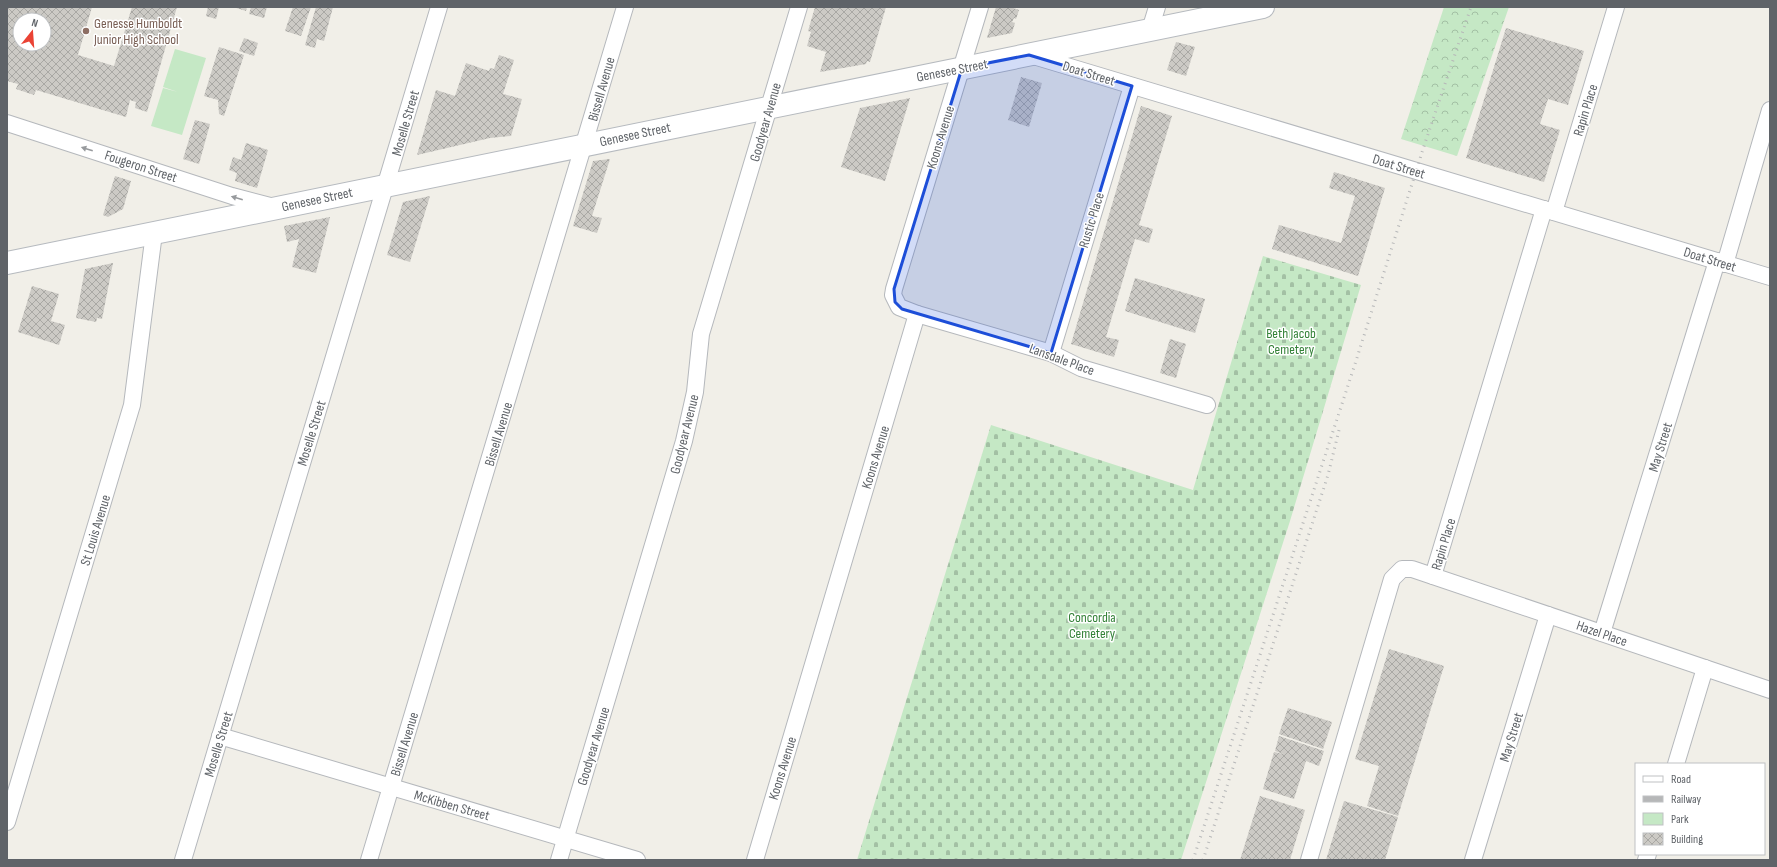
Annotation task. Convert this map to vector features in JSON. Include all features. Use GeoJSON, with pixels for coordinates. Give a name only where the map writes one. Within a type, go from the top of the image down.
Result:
{"type":"FeatureCollection","features":[{"type":"Feature","properties":{"kind":"main road","name":"Genesee Street"},"geometry":{"type":"LineString","coordinates":[[7,263],[386,184],[1263,7]]}},
{"type":"Feature","properties":{"kind":"street","name":"Moselle Street"},"geometry":{"type":"LineString","coordinates":[[183,860],[439,7]]}},
{"type":"Feature","properties":{"kind":"street","name":"Bissell Avenue"},"geometry":{"type":"LineString","coordinates":[[369,860],[625,7]]}},
{"type":"Feature","properties":{"kind":"street","name":"Goodyear Avenue"},"geometry":{"type":"LineString","coordinates":[[559,860],[684,441],[693,400],[700,338],[799,7]]}},
{"type":"Feature","properties":{"kind":"street"},"geometry":{"type":"LineString","coordinates":[[962,68],[980,7]]}},
{"type":"Feature","properties":{"kind":"street"},"geometry":{"type":"LineString","coordinates":[[1150,30],[1157,7]]}},
{"type":"Feature","properties":{"kind":"street","name":"Rapin Place"},"geometry":{"type":"LineString","coordinates":[[1309,860],[1392,580],[1396,574],[1402,569],[1406,568],[1433,576],[1549,211],[1616,7]]}},
{"type":"Feature","properties":{"kind":"street","name":"Doat Street"},"geometry":{"type":"LineString","coordinates":[[1029,55],[1770,277]]}},
{"type":"Feature","properties":{"kind":"street","name":"Koons Avenue"},"geometry":{"type":"LineString","coordinates":[[755,860],[917,314],[898,307],[893,295],[894,289],[962,68]]}},
{"type":"Feature","properties":{"kind":"street","name":"Rustic Place"},"geometry":{"type":"LineString","coordinates":[[1051,353],[1132,86]]}},
{"type":"Feature","properties":{"kind":"street","name":"May Street"},"geometry":{"type":"LineString","coordinates":[[1602,633],[1770,110]]}},
{"type":"Feature","properties":{"kind":"street","name":"Fougeron Street"},"geometry":{"type":"LineString","coordinates":[[7,124],[232,196],[275,208]]}},
{"type":"Feature","properties":{"kind":"street","name":"St Louis Avenue"},"geometry":{"type":"LineString","coordinates":[[7,822],[132,405],[154,233]]}},
{"type":"Feature","properties":{"kind":"street","name":"Lansdale Place"},"geometry":{"type":"LineString","coordinates":[[917,314],[1051,353],[1081,368],[1207,405]]}},
{"type":"Feature","properties":{"kind":"street","name":"Hazel Place"},"geometry":{"type":"LineString","coordinates":[[1433,576],[1770,690]]}},
{"type":"Feature","properties":{"kind":"street","name":"May Street"},"geometry":{"type":"LineString","coordinates":[[1473,860],[1548,615]]}},
{"type":"Feature","properties":{"kind":"street"},"geometry":{"type":"LineString","coordinates":[[1676,763],[1705,668]]}},
{"type":"Feature","properties":{"kind":"street","name":"McKibben Street"},"geometry":{"type":"LineString","coordinates":[[220,736],[638,860]]}},
{"type":"Feature","properties":{"kind":"highlighted area"},"geometry":{"type":"Polygon","coordinates":[[[1029,55],[1132,86],[1051,353],[902,309],[895,302],[894,289],[962,68],[1029,55]]]}},
{"type":"Feature","properties":{"kind":"green space"},"geometry":{"type":"Polygon","coordinates":[[[1444,7],[1509,7],[1457,156],[1401,139],[1444,7]]]}},
{"type":"Feature","properties":{"kind":"green space"},"geometry":{"type":"Polygon","coordinates":[[[175,49],[206,58],[182,135],[151,126],[163,88],[178,92],[163,87],[175,49]]]}},
{"type":"Feature","properties":{"kind":"green space","name":"Concordia Cemetery"},"geometry":{"type":"Polygon","coordinates":[[[1263,256],[1361,285],[1290,521],[1181,860],[857,860],[991,425],[1193,490],[1263,256]]]}},
{"type":"Feature","properties":{"kind":"building"},"geometry":{"type":"Polygon","coordinates":[[[7,7],[92,7],[78,55],[114,66],[132,7],[177,7],[147,112],[135,108],[136,102],[130,100],[126,117],[36,90],[34,95],[16,89],[18,84],[7,81],[7,7]]]}},
{"type":"Feature","properties":{"kind":"building"},"geometry":{"type":"Polygon","coordinates":[[[208,7],[219,7],[216,19],[206,16],[208,7]]]}},
{"type":"Feature","properties":{"kind":"building"},"geometry":{"type":"Polygon","coordinates":[[[233,7],[247,7],[246,11],[233,7]]]}},
{"type":"Feature","properties":{"kind":"building"},"geometry":{"type":"Polygon","coordinates":[[[251,7],[267,7],[264,18],[249,14],[251,7]]]}},
{"type":"Feature","properties":{"kind":"building"},"geometry":{"type":"Polygon","coordinates":[[[293,7],[311,7],[301,36],[285,31],[293,7]]]}},
{"type":"Feature","properties":{"kind":"building"},"geometry":{"type":"Polygon","coordinates":[[[316,7],[333,7],[324,41],[317,39],[315,48],[305,45],[316,7]]]}},
{"type":"Feature","properties":{"kind":"building"},"geometry":{"type":"Polygon","coordinates":[[[815,7],[886,7],[870,62],[867,61],[866,64],[820,72],[826,52],[807,46],[811,32],[808,31],[815,7]]]}},
{"type":"Feature","properties":{"kind":"building"},"geometry":{"type":"Polygon","coordinates":[[[996,7],[1011,7],[1019,10],[1016,19],[1014,18],[1012,22],[1015,23],[1012,33],[987,38],[996,7]]]}},
{"type":"Feature","properties":{"kind":"building"},"geometry":{"type":"Polygon","coordinates":[[[1506,28],[1584,51],[1568,105],[1548,99],[1540,124],[1560,130],[1544,182],[1466,158],[1506,28]]]}},
{"type":"Feature","properties":{"kind":"building"},"geometry":{"type":"Polygon","coordinates":[[[244,38],[258,43],[254,56],[239,51],[244,38]]]}},
{"type":"Feature","properties":{"kind":"building"},"geometry":{"type":"Polygon","coordinates":[[[1176,42],[1195,47],[1186,76],[1167,70],[1176,42]]]}},
{"type":"Feature","properties":{"kind":"building"},"geometry":{"type":"Polygon","coordinates":[[[219,47],[244,55],[224,116],[219,114],[218,100],[204,96],[219,47]]]}},
{"type":"Feature","properties":{"kind":"building"},"geometry":{"type":"Polygon","coordinates":[[[499,55],[514,60],[503,94],[522,99],[511,136],[490,138],[417,155],[436,90],[455,96],[466,63],[489,71],[490,68],[494,69],[499,55]]]}},
{"type":"Feature","properties":{"kind":"building"},"geometry":{"type":"Polygon","coordinates":[[[1021,77],[1042,83],[1029,127],[1008,120],[1021,77]]]}},
{"type":"Feature","properties":{"kind":"building"},"geometry":{"type":"Polygon","coordinates":[[[910,98],[885,181],[841,167],[860,108],[910,98]]]}},
{"type":"Feature","properties":{"kind":"building"},"geometry":{"type":"Polygon","coordinates":[[[1141,106],[1172,116],[1139,225],[1153,229],[1149,243],[1135,239],[1106,337],[1119,340],[1114,357],[1071,344],[1141,106]]]}},
{"type":"Feature","properties":{"kind":"building"},"geometry":{"type":"Polygon","coordinates":[[[195,120],[210,124],[199,164],[183,159],[195,120]]]}},
{"type":"Feature","properties":{"kind":"building"},"geometry":{"type":"Polygon","coordinates":[[[246,143],[268,150],[257,188],[235,181],[237,173],[229,170],[233,157],[241,160],[246,143]]]}},
{"type":"Feature","properties":{"kind":"building"},"geometry":{"type":"Polygon","coordinates":[[[610,159],[592,216],[602,218],[597,233],[573,226],[593,161],[610,159]]]}},
{"type":"Feature","properties":{"kind":"building"},"geometry":{"type":"Polygon","coordinates":[[[1334,172],[1385,188],[1358,276],[1272,249],[1279,225],[1341,243],[1355,196],[1329,188],[1334,172]]]}},
{"type":"Feature","properties":{"kind":"building"},"geometry":{"type":"Polygon","coordinates":[[[115,176],[131,181],[123,209],[108,217],[103,215],[115,176]]]}},
{"type":"Feature","properties":{"kind":"building"},"geometry":{"type":"Polygon","coordinates":[[[430,196],[410,262],[387,255],[403,202],[430,196]]]}},
{"type":"Feature","properties":{"kind":"building"},"geometry":{"type":"Polygon","coordinates":[[[330,217],[316,273],[292,267],[299,239],[287,242],[284,226],[330,217]]]}},
{"type":"Feature","properties":{"kind":"building"},"geometry":{"type":"Polygon","coordinates":[[[113,263],[102,319],[97,318],[96,322],[76,318],[85,269],[113,263]]]}},
{"type":"Feature","properties":{"kind":"building"},"geometry":{"type":"Polygon","coordinates":[[[1135,278],[1205,299],[1195,333],[1125,311],[1135,278]]]}},
{"type":"Feature","properties":{"kind":"building"},"geometry":{"type":"Polygon","coordinates":[[[32,286],[59,294],[51,321],[65,325],[59,345],[18,332],[32,286]]]}},
{"type":"Feature","properties":{"kind":"building"},"geometry":{"type":"Polygon","coordinates":[[[1170,339],[1186,344],[1176,378],[1160,373],[1170,339]]]}},
{"type":"Feature","properties":{"kind":"building"},"geometry":{"type":"Polygon","coordinates":[[[1389,649],[1444,666],[1398,816],[1367,806],[1379,766],[1355,759],[1389,649]]]}},
{"type":"Feature","properties":{"kind":"building"},"geometry":{"type":"Polygon","coordinates":[[[1288,708],[1332,722],[1323,749],[1279,734],[1288,708]]]}},
{"type":"Feature","properties":{"kind":"building"},"geometry":{"type":"Polygon","coordinates":[[[1279,736],[1324,751],[1319,766],[1306,761],[1294,799],[1263,789],[1274,752],[1284,754],[1275,751],[1279,736]]]}},
{"type":"Feature","properties":{"kind":"building"},"geometry":{"type":"Polygon","coordinates":[[[1260,796],[1305,810],[1290,860],[1240,860],[1260,796]]]}},
{"type":"Feature","properties":{"kind":"building"},"geometry":{"type":"Polygon","coordinates":[[[1344,801],[1398,817],[1385,860],[1326,860],[1344,801]]]}},
{"type":"Feature","properties":{"kind":"railway"},"geometry":{"type":"LineString","coordinates":[[1193,860],[1355,364],[1424,146],[1471,7]]}},
{"type":"Feature","properties":{"kind":"railway"},"geometry":{"type":"LineString","coordinates":[[1203,860],[1328,475],[1340,426]]}},
{"type":"Feature","properties":{"kind":"place","name":"Genesse Humboldt Junior High School"},"geometry":{"type":"Point","coordinates":[86,31]}},
{"type":"Feature","properties":{"kind":"park label","name":"Beth Jacob Cemetery"},"geometry":{"type":"Point","coordinates":[1291,342]}}]}
